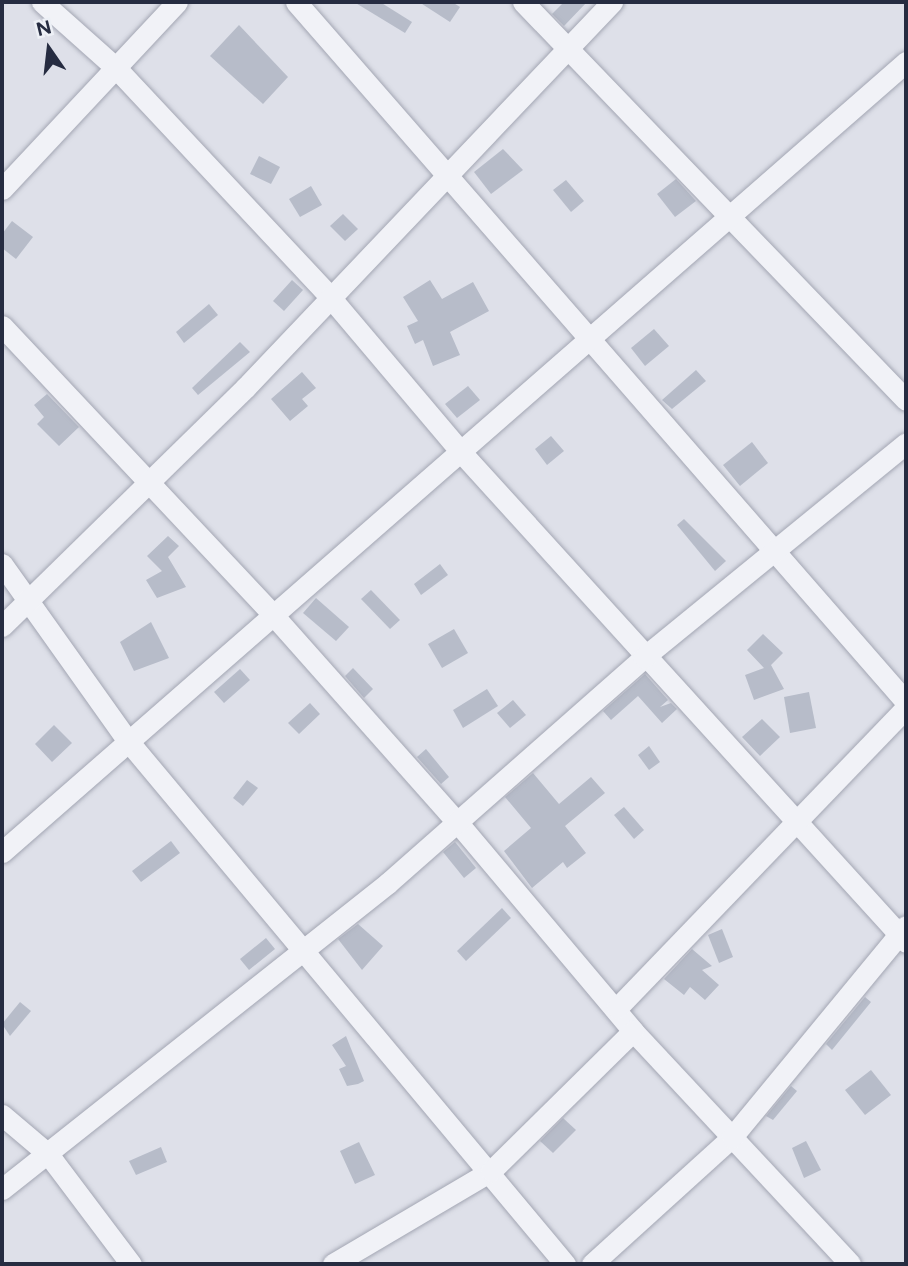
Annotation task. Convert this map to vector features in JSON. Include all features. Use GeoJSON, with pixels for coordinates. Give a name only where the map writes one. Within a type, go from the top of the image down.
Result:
{"type":"FeatureCollection","features":[{"type":"Feature","properties":{"kind":"street"},"geometry":{"type":"LineString","coordinates":[[42,2],[116,68],[330,297],[460,452],[644,657],[798,818],[904,934],[732,1137],[592,1264]]}},
{"type":"Feature","properties":{"kind":"street"},"geometry":{"type":"LineString","coordinates":[[2,189],[177,2]]}},
{"type":"Feature","properties":{"kind":"street"},"geometry":{"type":"LineString","coordinates":[[296,2],[450,174],[589,341],[906,702]]}},
{"type":"Feature","properties":{"kind":"street"},"geometry":{"type":"LineString","coordinates":[[523,2],[906,400]]}},
{"type":"Feature","properties":{"kind":"street"},"geometry":{"type":"LineString","coordinates":[[2,626],[148,485],[450,174],[612,2]]}},
{"type":"Feature","properties":{"kind":"street"},"geometry":{"type":"LineString","coordinates":[[2,852],[730,220],[906,62]]}},
{"type":"Feature","properties":{"kind":"street"},"geometry":{"type":"LineString","coordinates":[[2,326],[148,485],[274,616],[458,823],[617,1008],[633,1031],[850,1264]]}},
{"type":"Feature","properties":{"kind":"street"},"geometry":{"type":"LineString","coordinates":[[2,1189],[306,950],[458,823],[644,657],[775,554],[906,443]]}},
{"type":"Feature","properties":{"kind":"street"},"geometry":{"type":"LineString","coordinates":[[2,564],[128,741],[491,1171],[565,1264]]}},
{"type":"Feature","properties":{"kind":"street"},"geometry":{"type":"LineString","coordinates":[[617,1008],[906,708]]}},
{"type":"Feature","properties":{"kind":"street"},"geometry":{"type":"LineString","coordinates":[[333,1264],[491,1171],[633,1031]]}},
{"type":"Feature","properties":{"kind":"street"},"geometry":{"type":"LineString","coordinates":[[2,1115],[48,1154],[131,1264]]}},
{"type":"Feature","properties":{"kind":"building"},"geometry":{"type":"Polygon","coordinates":[[[354,2],[380,2],[412,22],[405,33],[354,2]]]}},
{"type":"Feature","properties":{"kind":"building"},"geometry":{"type":"Polygon","coordinates":[[[419,2],[452,2],[460,7],[450,22],[419,2]]]}},
{"type":"Feature","properties":{"kind":"building"},"geometry":{"type":"Polygon","coordinates":[[[564,2],[587,2],[564,26],[552,14],[564,2]]]}},
{"type":"Feature","properties":{"kind":"building"},"geometry":{"type":"Polygon","coordinates":[[[239,25],[288,77],[263,104],[210,56],[239,25]]]}},
{"type":"Feature","properties":{"kind":"building"},"geometry":{"type":"Polygon","coordinates":[[[503,149],[523,170],[491,194],[474,172],[503,149]]]}},
{"type":"Feature","properties":{"kind":"building"},"geometry":{"type":"Polygon","coordinates":[[[259,156],[280,167],[271,184],[250,174],[259,156]]]}},
{"type":"Feature","properties":{"kind":"building"},"geometry":{"type":"Polygon","coordinates":[[[676,179],[696,201],[675,217],[657,194],[676,179]]]}},
{"type":"Feature","properties":{"kind":"building"},"geometry":{"type":"Polygon","coordinates":[[[566,180],[584,201],[571,212],[553,190],[566,180]]]}},
{"type":"Feature","properties":{"kind":"building"},"geometry":{"type":"Polygon","coordinates":[[[311,186],[322,205],[300,217],[289,199],[311,186]]]}},
{"type":"Feature","properties":{"kind":"building"},"geometry":{"type":"Polygon","coordinates":[[[343,214],[358,229],[345,241],[330,226],[343,214]]]}},
{"type":"Feature","properties":{"kind":"building"},"geometry":{"type":"Polygon","coordinates":[[[12,221],[33,237],[16,259],[2,248],[2,234],[12,221]]]}},
{"type":"Feature","properties":{"kind":"building"},"geometry":{"type":"Polygon","coordinates":[[[292,280],[303,290],[284,311],[273,301],[292,280]]]}},
{"type":"Feature","properties":{"kind":"building"},"geometry":{"type":"Polygon","coordinates":[[[430,280],[442,299],[473,282],[489,311],[450,332],[460,355],[433,366],[423,340],[415,344],[407,326],[418,321],[403,297],[430,280]]]}},
{"type":"Feature","properties":{"kind":"building"},"geometry":{"type":"Polygon","coordinates":[[[209,304],[218,315],[184,343],[176,332],[209,304]]]}},
{"type":"Feature","properties":{"kind":"building"},"geometry":{"type":"Polygon","coordinates":[[[654,329],[669,346],[645,366],[631,348],[654,329]]]}},
{"type":"Feature","properties":{"kind":"building"},"geometry":{"type":"Polygon","coordinates":[[[240,342],[250,352],[198,395],[192,388],[240,342]]]}},
{"type":"Feature","properties":{"kind":"building"},"geometry":{"type":"Polygon","coordinates":[[[696,370],[706,381],[672,409],[662,400],[696,370]]]}},
{"type":"Feature","properties":{"kind":"building"},"geometry":{"type":"Polygon","coordinates":[[[302,372],[316,388],[302,399],[308,406],[290,421],[271,399],[302,372]]]}},
{"type":"Feature","properties":{"kind":"building"},"geometry":{"type":"Polygon","coordinates":[[[468,386],[480,400],[457,418],[445,404],[468,386]]]}},
{"type":"Feature","properties":{"kind":"building"},"geometry":{"type":"Polygon","coordinates":[[[47,394],[79,427],[59,446],[37,424],[44,417],[34,405],[47,394]]]}},
{"type":"Feature","properties":{"kind":"building"},"geometry":{"type":"Polygon","coordinates":[[[551,436],[564,451],[547,465],[535,449],[551,436]]]}},
{"type":"Feature","properties":{"kind":"building"},"geometry":{"type":"Polygon","coordinates":[[[752,442],[768,463],[740,486],[723,465],[752,442]]]}},
{"type":"Feature","properties":{"kind":"building"},"geometry":{"type":"Polygon","coordinates":[[[684,519],[726,561],[715,571],[677,525],[684,519]]]}},
{"type":"Feature","properties":{"kind":"building"},"geometry":{"type":"Polygon","coordinates":[[[168,536],[179,546],[168,557],[186,587],[157,598],[146,580],[162,571],[147,556],[168,536]]]}},
{"type":"Feature","properties":{"kind":"building"},"geometry":{"type":"Polygon","coordinates":[[[440,564],[448,575],[421,595],[414,584],[440,564]]]}},
{"type":"Feature","properties":{"kind":"building"},"geometry":{"type":"Polygon","coordinates":[[[371,590],[400,620],[390,629],[361,599],[371,590]]]}},
{"type":"Feature","properties":{"kind":"building"},"geometry":{"type":"Polygon","coordinates":[[[316,598],[349,627],[336,641],[303,613],[316,598]]]}},
{"type":"Feature","properties":{"kind":"building"},"geometry":{"type":"Polygon","coordinates":[[[151,622],[169,658],[134,671],[120,642],[151,622]]]}},
{"type":"Feature","properties":{"kind":"building"},"geometry":{"type":"Polygon","coordinates":[[[454,629],[468,653],[442,668],[428,644],[454,629]]]}},
{"type":"Feature","properties":{"kind":"building"},"geometry":{"type":"Polygon","coordinates":[[[763,634],[783,653],[771,665],[784,689],[754,700],[745,675],[764,668],[747,650],[763,634]]]}},
{"type":"Feature","properties":{"kind":"building"},"geometry":{"type":"Polygon","coordinates":[[[353,668],[373,689],[364,698],[345,676],[353,668]]]}},
{"type":"Feature","properties":{"kind":"building"},"geometry":{"type":"Polygon","coordinates":[[[240,669],[250,680],[224,703],[214,692],[240,669]]]}},
{"type":"Feature","properties":{"kind":"building"},"geometry":{"type":"Polygon","coordinates":[[[645,674],[668,700],[660,707],[671,703],[677,709],[662,723],[638,696],[611,720],[603,711],[645,674]]]}},
{"type":"Feature","properties":{"kind":"building"},"geometry":{"type":"Polygon","coordinates":[[[487,689],[498,706],[463,728],[453,710],[487,689]]]}},
{"type":"Feature","properties":{"kind":"building"},"geometry":{"type":"Polygon","coordinates":[[[809,692],[816,728],[790,733],[784,697],[809,692]]]}},
{"type":"Feature","properties":{"kind":"building"},"geometry":{"type":"Polygon","coordinates":[[[513,700],[526,715],[510,728],[497,713],[513,700]]]}},
{"type":"Feature","properties":{"kind":"building"},"geometry":{"type":"Polygon","coordinates":[[[310,703],[320,714],[299,734],[288,723],[310,703]]]}},
{"type":"Feature","properties":{"kind":"building"},"geometry":{"type":"Polygon","coordinates":[[[762,719],[780,737],[760,756],[742,737],[762,719]]]}},
{"type":"Feature","properties":{"kind":"building"},"geometry":{"type":"Polygon","coordinates":[[[54,725],[72,743],[52,762],[35,744],[54,725]]]}},
{"type":"Feature","properties":{"kind":"building"},"geometry":{"type":"Polygon","coordinates":[[[649,746],[660,762],[649,770],[638,755],[649,746]]]}},
{"type":"Feature","properties":{"kind":"building"},"geometry":{"type":"Polygon","coordinates":[[[426,749],[449,777],[441,784],[417,757],[426,749]]]}},
{"type":"Feature","properties":{"kind":"building"},"geometry":{"type":"Polygon","coordinates":[[[533,773],[559,804],[591,777],[605,793],[565,826],[586,853],[567,868],[563,862],[532,888],[504,851],[531,828],[505,797],[533,773]]]}},
{"type":"Feature","properties":{"kind":"building"},"geometry":{"type":"Polygon","coordinates":[[[247,780],[258,788],[243,806],[233,798],[247,780]]]}},
{"type":"Feature","properties":{"kind":"building"},"geometry":{"type":"Polygon","coordinates":[[[624,807],[644,830],[634,839],[614,815],[624,807]]]}},
{"type":"Feature","properties":{"kind":"building"},"geometry":{"type":"Polygon","coordinates":[[[171,841],[180,853],[141,882],[132,871],[171,841]]]}},
{"type":"Feature","properties":{"kind":"building"},"geometry":{"type":"Polygon","coordinates":[[[455,842],[476,868],[464,878],[443,852],[455,842]]]}},
{"type":"Feature","properties":{"kind":"building"},"geometry":{"type":"Polygon","coordinates":[[[502,908],[511,918],[466,961],[457,951],[502,908]]]}},
{"type":"Feature","properties":{"kind":"building"},"geometry":{"type":"Polygon","coordinates":[[[358,924],[383,946],[362,970],[338,939],[358,924]]]}},
{"type":"Feature","properties":{"kind":"building"},"geometry":{"type":"Polygon","coordinates":[[[722,929],[733,957],[719,963],[708,935],[722,929]]]}},
{"type":"Feature","properties":{"kind":"building"},"geometry":{"type":"Polygon","coordinates":[[[266,938],[275,949],[249,970],[240,959],[266,938]]]}},
{"type":"Feature","properties":{"kind":"building"},"geometry":{"type":"Polygon","coordinates":[[[692,949],[712,966],[702,970],[719,985],[705,1000],[690,987],[684,995],[664,979],[692,949]]]}},
{"type":"Feature","properties":{"kind":"building"},"geometry":{"type":"Polygon","coordinates":[[[865,997],[871,1002],[832,1050],[826,1044],[865,997]]]}},
{"type":"Feature","properties":{"kind":"building"},"geometry":{"type":"Polygon","coordinates":[[[20,1002],[31,1011],[10,1036],[2,1024],[20,1002]]]}},
{"type":"Feature","properties":{"kind":"building"},"geometry":{"type":"Polygon","coordinates":[[[346,1036],[364,1081],[347,1086],[339,1069],[346,1066],[332,1045],[346,1036]]]}},
{"type":"Feature","properties":{"kind":"building"},"geometry":{"type":"Polygon","coordinates":[[[871,1070],[891,1095],[865,1115],[845,1090],[871,1070]]]}},
{"type":"Feature","properties":{"kind":"building"},"geometry":{"type":"Polygon","coordinates":[[[791,1086],[797,1091],[773,1120],[766,1116],[791,1086]]]}},
{"type":"Feature","properties":{"kind":"building"},"geometry":{"type":"Polygon","coordinates":[[[563,1118],[576,1130],[553,1153],[540,1141],[563,1118]]]}},
{"type":"Feature","properties":{"kind":"building"},"geometry":{"type":"Polygon","coordinates":[[[806,1141],[821,1170],[804,1178],[792,1148],[806,1141]]]}},
{"type":"Feature","properties":{"kind":"building"},"geometry":{"type":"Polygon","coordinates":[[[359,1142],[375,1175],[355,1184],[340,1151],[359,1142]]]}},
{"type":"Feature","properties":{"kind":"building"},"geometry":{"type":"Polygon","coordinates":[[[161,1147],[167,1162],[136,1175],[129,1161],[161,1147]]]}}]}
